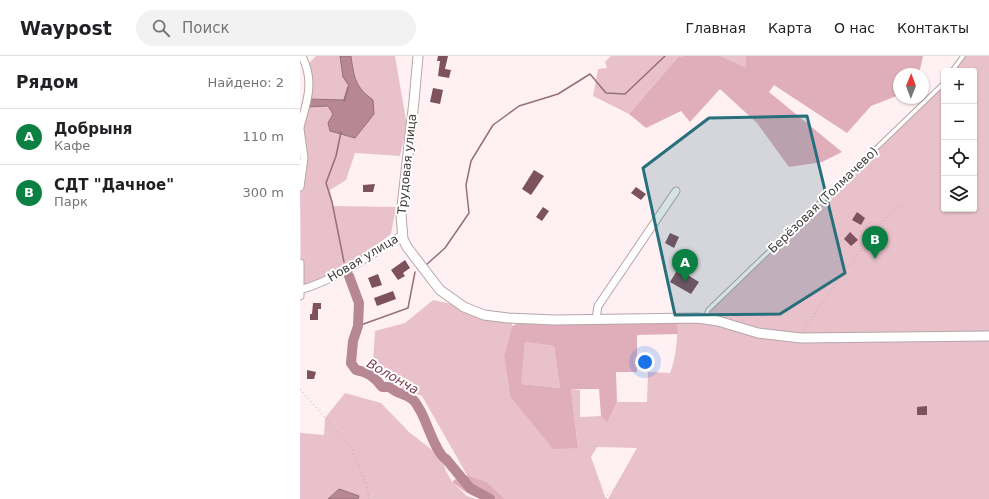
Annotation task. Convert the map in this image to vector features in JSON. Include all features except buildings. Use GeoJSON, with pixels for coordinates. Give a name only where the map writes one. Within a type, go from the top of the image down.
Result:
{"type":"FeatureCollection","features":[{"type":"Feature","properties":{"kind":"street"},"geometry":{"type":"LineString","coordinates":[[300,187],[304,158],[300,128],[310,88],[306,65],[302,56]]}},
{"type":"Feature","properties":{"kind":"street","name":"Трудовая улица"},"geometry":{"type":"LineString","coordinates":[[418,56],[401,204],[402,235],[407,247],[425,273],[440,290],[464,307],[484,315],[508,318],[555,320],[683,317],[705,319],[758,333],[801,338],[989,336]]}},
{"type":"Feature","properties":{"kind":"street"},"geometry":{"type":"LineString","coordinates":[[596,319],[598,306],[676,191]]}},
{"type":"Feature","properties":{"kind":"street","name":"Новая улица"},"geometry":{"type":"LineString","coordinates":[[300,292],[344,272],[402,235]]}},
{"type":"Feature","properties":{"kind":"street"},"geometry":{"type":"LineString","coordinates":[[300,263],[300,292]]}},
{"type":"Feature","properties":{"kind":"lane"},"geometry":{"type":"LineString","coordinates":[[954,68],[963,56]]}},
{"type":"Feature","properties":{"kind":"lane","name":"Берёзовая (Толмачево)"},"geometry":{"type":"LineString","coordinates":[[705,319],[708,310],[941,86]]}},
{"type":"Feature","properties":{"kind":"path"},"geometry":{"type":"LineString","coordinates":[[801,338],[803,331],[875,232],[897,207],[903,204]]}},
{"type":"Feature","properties":{"kind":"path"},"geometry":{"type":"LineString","coordinates":[[300,389],[352,449],[367,486],[369,499]]}},
{"type":"Feature","properties":{"kind":"path"},"geometry":{"type":"LineString","coordinates":[[606,499],[609,492],[620,485]]}},
{"type":"Feature","properties":{"kind":"highlighted area"},"geometry":{"type":"Polygon","coordinates":[[[807,116],[845,273],[780,314],[675,315],[643,168],[709,118],[807,116]]]}},
{"type":"Feature","properties":{"kind":"shaded area"},"geometry":{"type":"Polygon","coordinates":[[[316,56],[340,56],[343,77],[349,86],[344,100],[308,99],[307,65],[316,56]]]}},
{"type":"Feature","properties":{"kind":"shaded area"},"geometry":{"type":"Polygon","coordinates":[[[340,56],[351,56],[356,81],[362,91],[373,100],[374,114],[355,138],[330,131],[328,123],[333,114],[328,106],[305,107],[308,99],[344,100],[349,86],[343,77],[340,56]]]}},
{"type":"Feature","properties":{"kind":"shaded area"},"geometry":{"type":"Polygon","coordinates":[[[351,56],[395,56],[407,126],[400,156],[355,153],[346,180],[330,190],[333,206],[396,207],[391,234],[343,271],[301,289],[300,187],[304,158],[300,129],[305,107],[328,106],[333,114],[330,131],[355,138],[373,114],[373,101],[362,91],[356,81],[351,56]]]}},
{"type":"Feature","properties":{"kind":"shaded area"},"geometry":{"type":"Polygon","coordinates":[[[611,56],[683,56],[678,57],[629,114],[593,96],[598,69],[607,68],[605,62],[611,56]]]}},
{"type":"Feature","properties":{"kind":"shaded area"},"geometry":{"type":"Polygon","coordinates":[[[718,56],[746,56],[747,69],[718,56]]]}},
{"type":"Feature","properties":{"kind":"shaded area"},"geometry":{"type":"Polygon","coordinates":[[[720,56],[746,68],[746,56],[923,56],[920,68],[893,68],[893,97],[871,106],[847,133],[774,85],[769,92],[842,152],[822,162],[789,167],[757,123],[720,89],[690,122],[681,111],[646,128],[629,114],[678,57],[720,56]]]}},
{"type":"Feature","properties":{"kind":"shaded area"},"geometry":{"type":"Polygon","coordinates":[[[963,56],[989,56],[989,499],[608,499],[637,448],[597,447],[591,457],[606,499],[505,499],[487,482],[467,475],[422,396],[396,386],[373,363],[375,331],[405,323],[433,300],[512,317],[512,326],[504,356],[510,396],[578,448],[571,389],[580,390],[580,417],[601,416],[607,423],[617,402],[647,402],[648,372],[670,373],[676,348],[677,321],[701,319],[708,309],[922,104],[929,104],[929,97],[941,86],[941,212],[977,212],[977,68],[954,68],[963,56]]]}},
{"type":"Feature","properties":{"kind":"shaded area"},"geometry":{"type":"Polygon","coordinates":[[[677,321],[678,334],[637,335],[637,372],[616,372],[617,402],[607,423],[601,416],[599,389],[571,389],[578,448],[553,449],[510,396],[504,356],[512,326],[519,323],[677,321]],[[525,342],[521,384],[560,388],[554,346],[525,342]]]}},
{"type":"Feature","properties":{"kind":"shaded area"},"geometry":{"type":"Polygon","coordinates":[[[525,342],[554,346],[560,388],[520,384],[525,342]]]}},
{"type":"Feature","properties":{"kind":"shaded area"},"geometry":{"type":"Polygon","coordinates":[[[345,393],[381,403],[409,432],[441,457],[452,482],[467,496],[476,499],[358,499],[359,496],[339,489],[328,499],[300,499],[300,433],[324,435],[325,418],[345,393]]]}},
{"type":"Feature","properties":{"kind":"shaded area"},"geometry":{"type":"Polygon","coordinates":[[[467,475],[487,482],[505,499],[476,497],[465,492],[452,482],[458,477],[467,475]]]}},
{"type":"Feature","properties":{"kind":"shaded area"},"geometry":{"type":"Polygon","coordinates":[[[339,489],[359,496],[358,499],[328,499],[339,489]]]}},
{"type":"Feature","properties":{"kind":"waterway"},"geometry":{"type":"LineString","coordinates":[[426,265],[445,248],[469,213],[466,185],[471,161],[493,125],[519,106],[558,94],[590,74],[606,93],[625,94],[665,56]]}},
{"type":"Feature","properties":{"kind":"waterway","name":"Волонча"},"geometry":{"type":"LineString","coordinates":[[344,101],[348,87]]}},
{"type":"Feature","properties":{"kind":"waterway","name":"Волонча"},"geometry":{"type":"LineString","coordinates":[[341,132],[336,156],[326,183],[332,202],[344,262]]}},
{"type":"Feature","properties":{"kind":"waterway"},"geometry":{"type":"LineString","coordinates":[[358,326],[408,308],[415,272]]}},
{"type":"Feature","properties":{"kind":"waterway","name":"Волонча"},"geometry":{"type":"LineString","coordinates":[[349,276],[359,303],[358,326],[353,341],[351,363],[356,370],[371,376],[377,380],[382,387],[390,387],[395,391],[411,398],[416,403],[423,415],[435,444],[442,456],[470,488],[490,499]]}},
{"type":"Feature","properties":{"kind":"place","name":"СДТ \"Дачное\""},"geometry":{"type":"Point","coordinates":[875,259]}},
{"type":"Feature","properties":{"kind":"place","name":"Добрыня"},"geometry":{"type":"Point","coordinates":[685,282]}}]}
